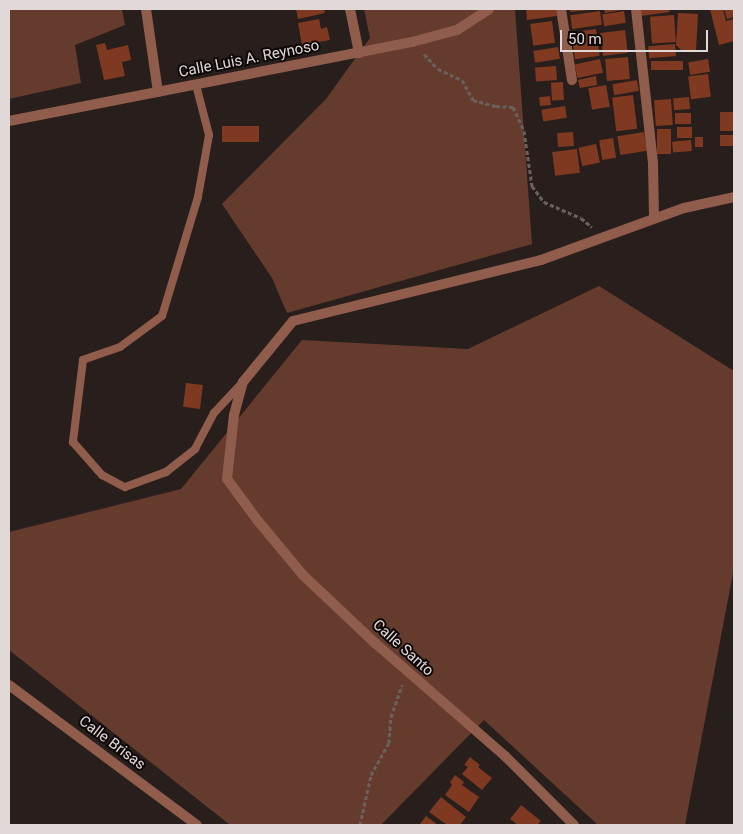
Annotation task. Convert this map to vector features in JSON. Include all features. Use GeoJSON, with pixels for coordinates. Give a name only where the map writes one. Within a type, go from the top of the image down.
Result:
{"type":"FeatureCollection","features":[{"type":"Feature","properties":{"kind":"street"},"geometry":{"type":"LineString","coordinates":[[146,9],[158,92]]}},
{"type":"Feature","properties":{"kind":"street"},"geometry":{"type":"LineString","coordinates":[[350,9],[359,53]]}},
{"type":"Feature","properties":{"kind":"street","name":"Calle Luis A. Reynoso"},"geometry":{"type":"LineString","coordinates":[[9,121],[412,42],[457,30],[489,9]]}},
{"type":"Feature","properties":{"kind":"street"},"geometry":{"type":"LineString","coordinates":[[561,9],[572,80]]}},
{"type":"Feature","properties":{"kind":"street"},"geometry":{"type":"LineString","coordinates":[[636,9],[653,164],[654,218]]}},
{"type":"Feature","properties":{"kind":"street"},"geometry":{"type":"LineString","coordinates":[[242,382],[293,322],[541,260],[684,208],[734,197]]}},
{"type":"Feature","properties":{"kind":"street","name":"Calle Santo"},"geometry":{"type":"LineString","coordinates":[[242,382],[234,415],[227,479],[258,521],[303,575],[405,670],[504,756],[574,825]]}},
{"type":"Feature","properties":{"kind":"street","name":"Calle Brisas"},"geometry":{"type":"LineString","coordinates":[[9,685],[197,825]]}},
{"type":"Feature","properties":{"kind":"lane"},"geometry":{"type":"LineString","coordinates":[[196,85],[209,135],[198,197],[162,316],[120,347],[83,360],[73,442],[102,475],[126,487],[166,472],[195,449],[214,413],[242,382]]}},
{"type":"Feature","properties":{"kind":"path"},"geometry":{"type":"LineString","coordinates":[[412,42],[438,69],[462,80],[473,100],[496,106],[513,107],[524,131],[532,186],[544,202],[580,218],[603,238]]}},
{"type":"Feature","properties":{"kind":"path"},"geometry":{"type":"LineString","coordinates":[[360,825],[371,775],[389,743],[391,717],[400,696],[405,670]]}},
{"type":"Feature","properties":{"kind":"shaded area"},"geometry":{"type":"Polygon","coordinates":[[[9,9],[122,9],[125,25],[75,45],[81,83],[9,99],[9,9]]]}},
{"type":"Feature","properties":{"kind":"shaded area"},"geometry":{"type":"Polygon","coordinates":[[[364,9],[515,9],[532,244],[287,313],[272,278],[222,204],[326,99],[370,38],[364,9]]]}},
{"type":"Feature","properties":{"kind":"shaded area"},"geometry":{"type":"Polygon","coordinates":[[[599,286],[734,371],[734,568],[685,825],[598,825],[484,720],[381,825],[230,825],[9,650],[9,532],[181,489],[302,340],[468,349],[599,286]]]}},
{"type":"Feature","properties":{"kind":"building"},"geometry":{"type":"Polygon","coordinates":[[[296,9],[324,9],[325,13],[298,19],[296,9]]]}},
{"type":"Feature","properties":{"kind":"building"},"geometry":{"type":"Polygon","coordinates":[[[526,9],[556,9],[557,16],[527,20],[526,9]]]}},
{"type":"Feature","properties":{"kind":"building"},"geometry":{"type":"Polygon","coordinates":[[[570,9],[590,9],[590,10],[570,12],[570,9]]]}},
{"type":"Feature","properties":{"kind":"building"},"geometry":{"type":"Polygon","coordinates":[[[604,9],[621,9],[621,10],[605,13],[604,9]]]}},
{"type":"Feature","properties":{"kind":"building"},"geometry":{"type":"Polygon","coordinates":[[[641,9],[669,9],[670,12],[641,16],[641,9]]]}},
{"type":"Feature","properties":{"kind":"building"},"geometry":{"type":"Polygon","coordinates":[[[710,9],[723,9],[726,21],[734,19],[734,41],[719,45],[710,9]]]}},
{"type":"Feature","properties":{"kind":"building"},"geometry":{"type":"Polygon","coordinates":[[[724,9],[734,9],[734,17],[727,19],[724,9]]]}},
{"type":"Feature","properties":{"kind":"building"},"geometry":{"type":"Polygon","coordinates":[[[600,11],[602,25],[572,29],[570,15],[600,11]]]}},
{"type":"Feature","properties":{"kind":"building"},"geometry":{"type":"Polygon","coordinates":[[[624,11],[626,23],[604,26],[602,14],[624,11]]]}},
{"type":"Feature","properties":{"kind":"building"},"geometry":{"type":"Polygon","coordinates":[[[678,13],[698,14],[696,50],[681,50],[676,45],[678,13]]]}},
{"type":"Feature","properties":{"kind":"building"},"geometry":{"type":"Polygon","coordinates":[[[674,15],[676,42],[652,44],[650,17],[674,15]]]}},
{"type":"Feature","properties":{"kind":"building"},"geometry":{"type":"Polygon","coordinates":[[[319,19],[321,29],[327,27],[330,40],[302,45],[298,23],[319,19]]]}},
{"type":"Feature","properties":{"kind":"building"},"geometry":{"type":"Polygon","coordinates":[[[552,21],[555,43],[533,46],[530,24],[552,21]]]}},
{"type":"Feature","properties":{"kind":"building"},"geometry":{"type":"Polygon","coordinates":[[[596,29],[600,56],[575,59],[571,32],[596,29]]]}},
{"type":"Feature","properties":{"kind":"building"},"geometry":{"type":"Polygon","coordinates":[[[625,30],[628,53],[603,56],[600,33],[625,30]]]}},
{"type":"Feature","properties":{"kind":"building"},"geometry":{"type":"Polygon","coordinates":[[[105,43],[107,50],[128,45],[131,60],[122,62],[125,76],[104,80],[96,45],[105,43]]]}},
{"type":"Feature","properties":{"kind":"building"},"geometry":{"type":"Polygon","coordinates":[[[675,44],[676,56],[649,58],[648,46],[675,44]]]}},
{"type":"Feature","properties":{"kind":"building"},"geometry":{"type":"Polygon","coordinates":[[[558,47],[560,59],[535,63],[533,51],[558,47]]]}},
{"type":"Feature","properties":{"kind":"building"},"geometry":{"type":"Polygon","coordinates":[[[628,57],[630,79],[607,81],[605,59],[628,57]]]}},
{"type":"Feature","properties":{"kind":"building"},"geometry":{"type":"Polygon","coordinates":[[[600,59],[603,73],[577,78],[575,64],[600,59]]]}},
{"type":"Feature","properties":{"kind":"building"},"geometry":{"type":"Polygon","coordinates":[[[708,59],[710,72],[690,75],[688,62],[708,59]]]}},
{"type":"Feature","properties":{"kind":"building"},"geometry":{"type":"Polygon","coordinates":[[[651,61],[683,61],[683,70],[651,70],[651,61]]]}},
{"type":"Feature","properties":{"kind":"building"},"geometry":{"type":"Polygon","coordinates":[[[556,66],[557,80],[536,81],[535,67],[556,66]]]}},
{"type":"Feature","properties":{"kind":"building"},"geometry":{"type":"Polygon","coordinates":[[[708,74],[711,97],[691,99],[688,76],[708,74]]]}},
{"type":"Feature","properties":{"kind":"building"},"geometry":{"type":"Polygon","coordinates":[[[596,76],[597,85],[580,88],[578,80],[596,76]]]}},
{"type":"Feature","properties":{"kind":"building"},"geometry":{"type":"Polygon","coordinates":[[[637,80],[639,91],[614,95],[612,84],[637,80]]]}},
{"type":"Feature","properties":{"kind":"building"},"geometry":{"type":"Polygon","coordinates":[[[563,82],[564,100],[552,101],[551,83],[563,82]]]}},
{"type":"Feature","properties":{"kind":"building"},"geometry":{"type":"Polygon","coordinates":[[[606,85],[610,107],[592,110],[588,88],[606,85]]]}},
{"type":"Feature","properties":{"kind":"building"},"geometry":{"type":"Polygon","coordinates":[[[633,95],[637,129],[616,131],[612,98],[633,95]]]}},
{"type":"Feature","properties":{"kind":"building"},"geometry":{"type":"Polygon","coordinates":[[[550,96],[551,105],[540,106],[539,97],[550,96]]]}},
{"type":"Feature","properties":{"kind":"building"},"geometry":{"type":"Polygon","coordinates":[[[689,97],[690,109],[674,110],[673,98],[689,97]]]}},
{"type":"Feature","properties":{"kind":"building"},"geometry":{"type":"Polygon","coordinates":[[[671,99],[673,125],[656,126],[654,100],[671,99]]]}},
{"type":"Feature","properties":{"kind":"building"},"geometry":{"type":"Polygon","coordinates":[[[565,106],[567,118],[543,122],[541,110],[565,106]]]}},
{"type":"Feature","properties":{"kind":"building"},"geometry":{"type":"Polygon","coordinates":[[[720,112],[734,112],[734,131],[720,131],[720,112]]]}},
{"type":"Feature","properties":{"kind":"building"},"geometry":{"type":"Polygon","coordinates":[[[675,113],[691,113],[691,124],[675,124],[675,113]]]}},
{"type":"Feature","properties":{"kind":"building"},"geometry":{"type":"Polygon","coordinates":[[[222,126],[259,126],[259,142],[222,142],[222,126]]]}},
{"type":"Feature","properties":{"kind":"building"},"geometry":{"type":"Polygon","coordinates":[[[677,127],[692,127],[692,138],[677,138],[677,127]]]}},
{"type":"Feature","properties":{"kind":"building"},"geometry":{"type":"Polygon","coordinates":[[[657,129],[671,129],[671,154],[657,154],[657,129]]]}},
{"type":"Feature","properties":{"kind":"building"},"geometry":{"type":"Polygon","coordinates":[[[573,132],[574,146],[558,147],[557,133],[573,132]]]}},
{"type":"Feature","properties":{"kind":"building"},"geometry":{"type":"Polygon","coordinates":[[[644,132],[647,151],[620,155],[617,136],[644,132]]]}},
{"type":"Feature","properties":{"kind":"building"},"geometry":{"type":"Polygon","coordinates":[[[720,135],[734,135],[734,146],[720,146],[720,135]]]}},
{"type":"Feature","properties":{"kind":"building"},"geometry":{"type":"Polygon","coordinates":[[[695,137],[703,137],[703,147],[695,147],[695,137]]]}},
{"type":"Feature","properties":{"kind":"building"},"geometry":{"type":"Polygon","coordinates":[[[613,138],[616,158],[602,160],[599,140],[613,138]]]}},
{"type":"Feature","properties":{"kind":"building"},"geometry":{"type":"Polygon","coordinates":[[[691,140],[692,151],[673,153],[672,142],[691,140]]]}},
{"type":"Feature","properties":{"kind":"building"},"geometry":{"type":"Polygon","coordinates":[[[596,144],[600,163],[582,166],[578,148],[596,144]]]}},
{"type":"Feature","properties":{"kind":"building"},"geometry":{"type":"Polygon","coordinates":[[[577,149],[580,173],[555,176],[552,152],[577,149]]]}},
{"type":"Feature","properties":{"kind":"building"},"geometry":{"type":"Polygon","coordinates":[[[186,383],[203,385],[200,409],[183,407],[186,383]]]}},
{"type":"Feature","properties":{"kind":"building"},"geometry":{"type":"Polygon","coordinates":[[[470,757],[480,765],[478,767],[492,778],[482,790],[462,774],[468,767],[464,765],[470,757]]]}},
{"type":"Feature","properties":{"kind":"building"},"geometry":{"type":"Polygon","coordinates":[[[455,775],[464,782],[462,785],[479,797],[469,812],[445,795],[452,785],[450,782],[455,775]]]}},
{"type":"Feature","properties":{"kind":"building"},"geometry":{"type":"Polygon","coordinates":[[[441,797],[466,817],[460,825],[447,825],[429,812],[441,797]]]}},
{"type":"Feature","properties":{"kind":"building"},"geometry":{"type":"Polygon","coordinates":[[[521,805],[541,821],[537,825],[518,825],[510,819],[521,805]]]}},
{"type":"Feature","properties":{"kind":"building"},"geometry":{"type":"Polygon","coordinates":[[[426,816],[438,825],[419,825],[426,816]]]}}]}
